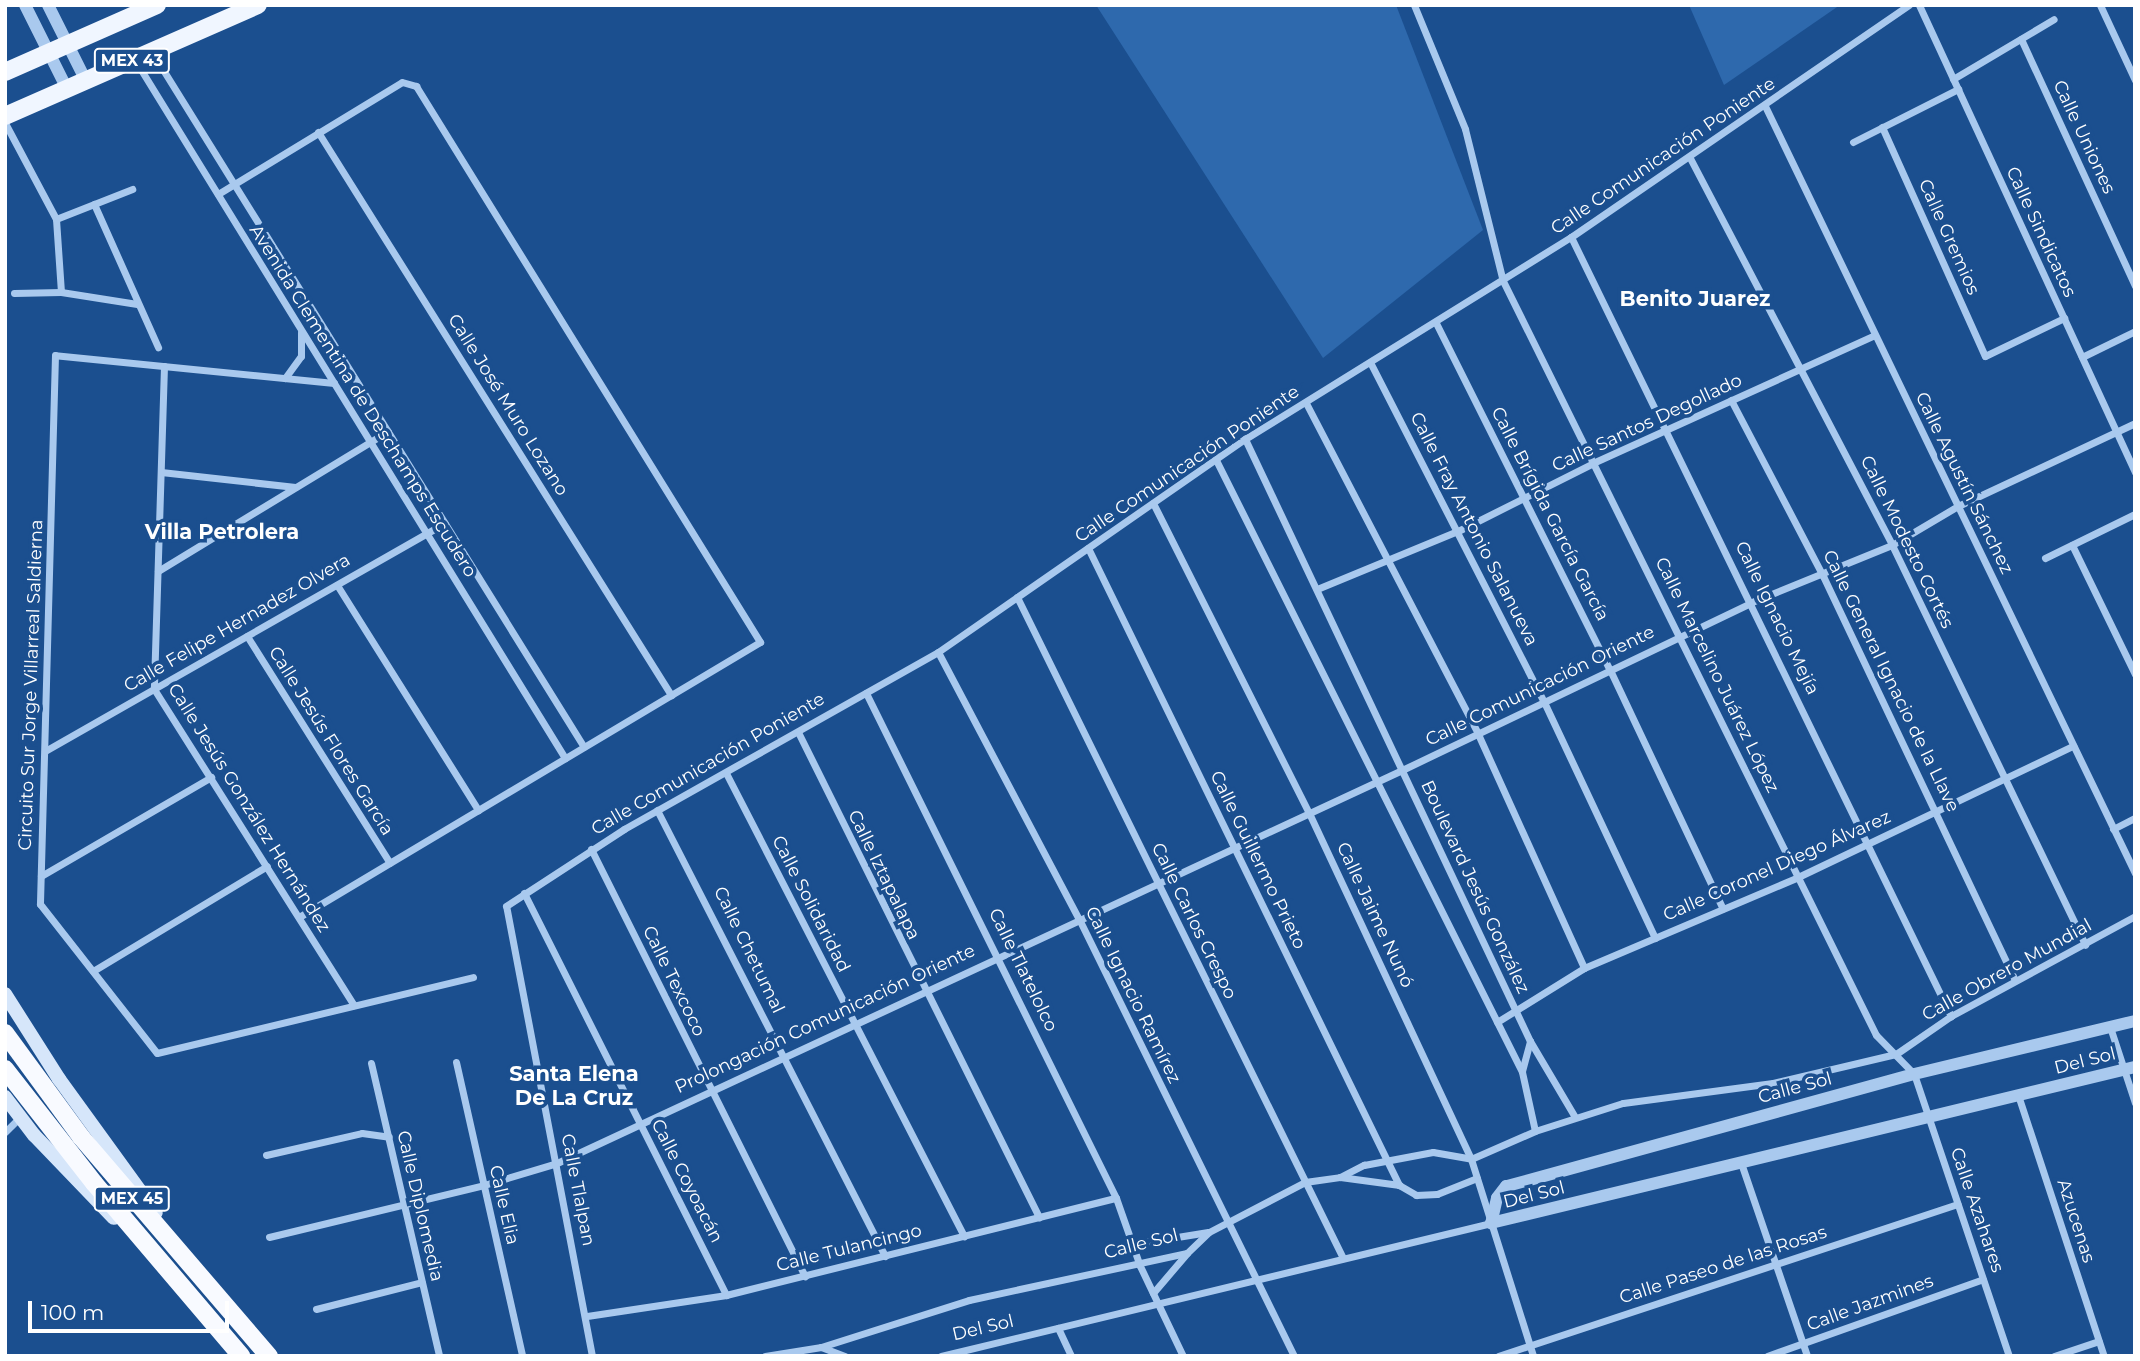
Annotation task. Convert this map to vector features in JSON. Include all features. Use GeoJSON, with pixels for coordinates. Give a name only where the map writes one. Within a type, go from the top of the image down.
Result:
{"type":"FeatureCollection","features":[{"type":"Feature","properties":{"kind":"highway","name":"MEX 45"},"geometry":{"type":"LineString","coordinates":[[5,1033],[81,1137],[269,1356]]}},
{"type":"Feature","properties":{"kind":"highway","name":"MEX 45"},"geometry":{"type":"LineString","coordinates":[[5,1069],[242,1356]]}},
{"type":"Feature","properties":{"kind":"main road","name":"MEX 43"},"geometry":{"type":"LineString","coordinates":[[5,72],[157,5]]}},
{"type":"Feature","properties":{"kind":"main road","name":"MEX 43"},"geometry":{"type":"LineString","coordinates":[[5,116],[258,5]]}},
{"type":"Feature","properties":{"kind":"main road"},"geometry":{"type":"LineString","coordinates":[[5,994],[120,1165],[225,1303]]}},
{"type":"Feature","properties":{"kind":"main road"},"geometry":{"type":"LineString","coordinates":[[5,1097],[20,1117],[177,1280]]}},
{"type":"Feature","properties":{"kind":"street"},"geometry":{"type":"LineString","coordinates":[[24,5],[67,89]]}},
{"type":"Feature","properties":{"kind":"street"},"geometry":{"type":"LineString","coordinates":[[48,5],[86,80]]}},
{"type":"Feature","properties":{"kind":"street","name":"Calle Marcelino Juárez López"},"geometry":{"type":"LineString","coordinates":[[1414,5],[1465,129],[1503,281],[1595,462],[1876,1035],[1914,1074]]}},
{"type":"Feature","properties":{"kind":"street","name":"Calle Comunicación Poniente"},"geometry":{"type":"LineString","coordinates":[[506,906],[657,810],[726,774],[938,652],[1245,439],[1371,364],[1571,237],[1765,107],[1909,5]]}},
{"type":"Feature","properties":{"kind":"street","name":"Calle Sindicatos"},"geometry":{"type":"LineString","coordinates":[[1919,5],[2135,472]]}},
{"type":"Feature","properties":{"kind":"street"},"geometry":{"type":"LineString","coordinates":[[2100,5],[2135,80]]}},
{"type":"Feature","properties":{"kind":"street"},"geometry":{"type":"LineString","coordinates":[[1953,79],[2054,19]]}},
{"type":"Feature","properties":{"kind":"street","name":"Calle Uniones"},"geometry":{"type":"LineString","coordinates":[[2021,39],[2135,286]]}},
{"type":"Feature","properties":{"kind":"street","name":"Avenida Clementina de Deschamps Escudero"},"geometry":{"type":"LineString","coordinates":[[152,51],[584,747]]}},
{"type":"Feature","properties":{"kind":"street","name":"Avenida Clementina de Deschamps Escudero"},"geometry":{"type":"LineString","coordinates":[[135,60],[565,758]]}},
{"type":"Feature","properties":{"kind":"street"},"geometry":{"type":"LineString","coordinates":[[218,194],[402,82],[416,86],[760,642],[299,917]]}},
{"type":"Feature","properties":{"kind":"street"},"geometry":{"type":"LineString","coordinates":[[1853,142],[1958,89]]}},
{"type":"Feature","properties":{"kind":"street","name":"Calle Agustín Sánchez"},"geometry":{"type":"LineString","coordinates":[[1765,107],[2135,873]]}},
{"type":"Feature","properties":{"kind":"street"},"geometry":{"type":"LineString","coordinates":[[5,123],[56,219],[61,292]]}},
{"type":"Feature","properties":{"kind":"street","name":"Calle Gremios"},"geometry":{"type":"LineString","coordinates":[[1882,127],[1985,356],[2064,318]]}},
{"type":"Feature","properties":{"kind":"street","name":"Calle José Muro Lozano"},"geometry":{"type":"LineString","coordinates":[[318,132],[671,695]]}},
{"type":"Feature","properties":{"kind":"street","name":"Calle Modesto Cortés"},"geometry":{"type":"LineString","coordinates":[[1690,158],[1802,367],[1892,545],[2085,945]]}},
{"type":"Feature","properties":{"kind":"street"},"geometry":{"type":"LineString","coordinates":[[56,219],[132,189]]}},
{"type":"Feature","properties":{"kind":"street"},"geometry":{"type":"LineString","coordinates":[[94,204],[158,347]]}},
{"type":"Feature","properties":{"kind":"street","name":"Calle Ignacio Mejía"},"geometry":{"type":"LineString","coordinates":[[1571,237],[1752,602],[1951,1016]]}},
{"type":"Feature","properties":{"kind":"street"},"geometry":{"type":"LineString","coordinates":[[14,293],[61,292],[137,304]]}},
{"type":"Feature","properties":{"kind":"street","name":"Calle Brígida García García"},"geometry":{"type":"LineString","coordinates":[[1436,323],[1610,670],[1723,909]]}},
{"type":"Feature","properties":{"kind":"street"},"geometry":{"type":"LineString","coordinates":[[285,378],[301,356],[300,329]]}},
{"type":"Feature","properties":{"kind":"street"},"geometry":{"type":"LineString","coordinates":[[2082,357],[2135,331]]}},
{"type":"Feature","properties":{"kind":"street","name":"Calle Santos Degollado"},"geometry":{"type":"LineString","coordinates":[[1317,589],[1458,531],[1595,462],[1875,335]]}},
{"type":"Feature","properties":{"kind":"street","name":"Circuito Sur Jorge Villarreal Saldierna"},"geometry":{"type":"LineString","coordinates":[[334,383],[55,355],[40,904],[157,1053],[354,1004]]}},
{"type":"Feature","properties":{"kind":"street","name":"Calle Fray Antonio Salanueva"},"geometry":{"type":"LineString","coordinates":[[1371,364],[1544,702],[1655,938]]}},
{"type":"Feature","properties":{"kind":"street","name":"Calle Jesús González Hernández"},"geometry":{"type":"LineString","coordinates":[[164,366],[154,689],[354,1004]]}},
{"type":"Feature","properties":{"kind":"street","name":"Calle General Ignacio de la Llave"},"geometry":{"type":"LineString","coordinates":[[1731,400],[1823,576],[1937,811],[2014,980]]}},
{"type":"Feature","properties":{"kind":"street"},"geometry":{"type":"LineString","coordinates":[[1306,403],[1391,560],[1478,734],[1584,968]]}},
{"type":"Feature","properties":{"kind":"street","name":"Calle Comunicación Oriente"},"geometry":{"type":"LineString","coordinates":[[1377,782],[1752,602],[1823,576],[1892,545],[1958,506],[2135,423]]}},
{"type":"Feature","properties":{"kind":"street"},"geometry":{"type":"LineString","coordinates":[[158,571],[388,431]]}},
{"type":"Feature","properties":{"kind":"street","name":"Boulevard Jesús González"},"geometry":{"type":"LineString","coordinates":[[1245,439],[1530,1041],[1575,1117]]}},
{"type":"Feature","properties":{"kind":"street"},"geometry":{"type":"LineString","coordinates":[[1216,460],[1522,1072],[1535,1131]]}},
{"type":"Feature","properties":{"kind":"street"},"geometry":{"type":"LineString","coordinates":[[161,472],[296,487]]}},
{"type":"Feature","properties":{"kind":"street","name":"Calle Jaime Nunó"},"geometry":{"type":"LineString","coordinates":[[1153,503],[1309,813],[1471,1159],[1532,1356]]}},
{"type":"Feature","properties":{"kind":"street"},"geometry":{"type":"LineString","coordinates":[[2045,558],[2135,514]]}},
{"type":"Feature","properties":{"kind":"street","name":"Calle Felipe Hernadez Olvera"},"geometry":{"type":"LineString","coordinates":[[45,751],[445,523]]}},
{"type":"Feature","properties":{"kind":"street"},"geometry":{"type":"LineString","coordinates":[[2073,545],[2135,674]]}},
{"type":"Feature","properties":{"kind":"street","name":"Calle Guillermo Prieto"},"geometry":{"type":"LineString","coordinates":[[1088,548],[1399,1185]]}},
{"type":"Feature","properties":{"kind":"street"},"geometry":{"type":"LineString","coordinates":[[337,584],[478,810]]}},
{"type":"Feature","properties":{"kind":"street","name":"Calle Carlos Crespo"},"geometry":{"type":"LineString","coordinates":[[1017,597],[1343,1258]]}},
{"type":"Feature","properties":{"kind":"street","name":"Calle Jesús Flores García"},"geometry":{"type":"LineString","coordinates":[[247,636],[390,863]]}},
{"type":"Feature","properties":{"kind":"street","name":"Calle Ignacio Ramírez"},"geometry":{"type":"LineString","coordinates":[[938,652],[1079,919],[1225,1223],[1294,1356]]}},
{"type":"Feature","properties":{"kind":"street","name":"Calle Tlatelolco"},"geometry":{"type":"LineString","coordinates":[[866,693],[999,956],[1116,1198],[1140,1266],[1183,1356]]}},
{"type":"Feature","properties":{"kind":"street","name":"Calle Iztapalapa"},"geometry":{"type":"LineString","coordinates":[[797,732],[923,990],[1039,1217]]}},
{"type":"Feature","properties":{"kind":"street","name":"Calle Coronel Diego Álvarez"},"geometry":{"type":"LineString","coordinates":[[1497,1022],[1584,968],[1798,877],[2073,746]]}},
{"type":"Feature","properties":{"kind":"street","name":"Calle Solidaridad"},"geometry":{"type":"LineString","coordinates":[[726,774],[964,1236]]}},
{"type":"Feature","properties":{"kind":"street"},"geometry":{"type":"LineString","coordinates":[[41,876],[211,778]]}},
{"type":"Feature","properties":{"kind":"street","name":"Prolongación Comunicación Oriente"},"geometry":{"type":"LineString","coordinates":[[269,1237],[484,1185],[557,1163],[709,1089],[1377,782]]}},
{"type":"Feature","properties":{"kind":"street","name":"Calle Chetumal"},"geometry":{"type":"LineString","coordinates":[[657,810],[884,1256]]}},
{"type":"Feature","properties":{"kind":"street"},"geometry":{"type":"LineString","coordinates":[[2113,829],[2135,818]]}},
{"type":"Feature","properties":{"kind":"street","name":"Calle Texcoco"},"geometry":{"type":"LineString","coordinates":[[592,849],[709,1089],[805,1276]]}},
{"type":"Feature","properties":{"kind":"street"},"geometry":{"type":"LineString","coordinates":[[93,971],[267,866]]}},
{"type":"Feature","properties":{"kind":"street","name":"Calle Coyoacán"},"geometry":{"type":"LineString","coordinates":[[524,893],[726,1295]]}},
{"type":"Feature","properties":{"kind":"street","name":"Calle Tlalpan"},"geometry":{"type":"LineString","coordinates":[[506,906],[587,1316],[592,1356]]}},
{"type":"Feature","properties":{"kind":"street","name":"Calle Obrero Mundial"},"geometry":{"type":"LineString","coordinates":[[1896,1054],[1951,1016],[2135,916]]}},
{"type":"Feature","properties":{"kind":"street"},"geometry":{"type":"LineString","coordinates":[[354,1004],[473,977]]}},
{"type":"Feature","properties":{"kind":"street","name":"Calle Sol"},"geometry":{"type":"LineString","coordinates":[[1491,1223],[1506,1186],[1914,1074],[2135,1021]]}},
{"type":"Feature","properties":{"kind":"street"},"geometry":{"type":"LineString","coordinates":[[2110,1027],[2129,1068],[2135,1103]]}},
{"type":"Feature","properties":{"kind":"street"},"geometry":{"type":"LineString","coordinates":[[1522,1072],[1530,1041]]}},
{"type":"Feature","properties":{"kind":"street"},"geometry":{"type":"LineString","coordinates":[[1340,1177],[1364,1165],[1433,1152],[1471,1159],[1575,1117],[1672,1094],[1773,1083],[1896,1054]]}},
{"type":"Feature","properties":{"kind":"street","name":"Calle Diplomedia"},"geometry":{"type":"LineString","coordinates":[[371,1062],[439,1356]]}},
{"type":"Feature","properties":{"kind":"street","name":"Calle Elia"},"geometry":{"type":"LineString","coordinates":[[456,1062],[522,1356]]}},
{"type":"Feature","properties":{"kind":"street","name":"Del Sol"},"geometry":{"type":"LineString","coordinates":[[940,1356],[967,1353],[1158,1303],[2129,1068]]}},
{"type":"Feature","properties":{"kind":"street","name":"Calle Azahares"},"geometry":{"type":"LineString","coordinates":[[1914,1074],[2010,1356]]}},
{"type":"Feature","properties":{"kind":"street","name":"Azucenas"},"geometry":{"type":"LineString","coordinates":[[2018,1095],[2104,1356]]}},
{"type":"Feature","properties":{"kind":"street"},"geometry":{"type":"LineString","coordinates":[[5,1132],[20,1117]]}},
{"type":"Feature","properties":{"kind":"street"},"geometry":{"type":"LineString","coordinates":[[266,1155],[362,1133],[388,1137]]}},
{"type":"Feature","properties":{"kind":"street"},"geometry":{"type":"LineString","coordinates":[[1741,1163],[1807,1356]]}},
{"type":"Feature","properties":{"kind":"street","name":"Calle Sol"},"geometry":{"type":"LineString","coordinates":[[799,1353],[969,1300],[1140,1266],[1187,1252],[1209,1232],[1305,1182],[1340,1177],[1399,1185],[1416,1195],[1437,1194],[1477,1178]]}},
{"type":"Feature","properties":{"kind":"street","name":"Calle Tulancingo"},"geometry":{"type":"LineString","coordinates":[[587,1316],[726,1295],[1116,1198]]}},
{"type":"Feature","properties":{"kind":"street","name":"Calle Paseo de las Rosas"},"geometry":{"type":"LineString","coordinates":[[1498,1356],[1958,1204]]}},
{"type":"Feature","properties":{"kind":"street"},"geometry":{"type":"LineString","coordinates":[[1134,1244],[1209,1232]]}},
{"type":"Feature","properties":{"kind":"street"},"geometry":{"type":"LineString","coordinates":[[1153,1293],[1187,1252]]}},
{"type":"Feature","properties":{"kind":"street","name":"Calle Jazmines"},"geometry":{"type":"LineString","coordinates":[[1767,1356],[1983,1279]]}},
{"type":"Feature","properties":{"kind":"street"},"geometry":{"type":"LineString","coordinates":[[316,1309],[422,1282]]}},
{"type":"Feature","properties":{"kind":"street"},"geometry":{"type":"LineString","coordinates":[[1058,1328],[1071,1356]]}},
{"type":"Feature","properties":{"kind":"street"},"geometry":{"type":"LineString","coordinates":[[2054,1356],[2099,1341]]}},
{"type":"Feature","properties":{"kind":"street"},"geometry":{"type":"LineString","coordinates":[[821,1347],[845,1356]]}},
{"type":"Feature","properties":{"kind":"street"},"geometry":{"type":"LineString","coordinates":[[765,1356],[799,1353]]}},
{"type":"Feature","properties":{"kind":"shaded area"},"geometry":{"type":"Polygon","coordinates":[[[1096,5],[1396,5],[1483,230],[1323,358],[1096,5]]]}},
{"type":"Feature","properties":{"kind":"shaded area"},"geometry":{"type":"Polygon","coordinates":[[[1689,5],[1840,5],[1724,85],[1689,5]]]}},
{"type":"Feature","properties":{"kind":"district","name":"Benito Juarez"},"geometry":{"type":"Point","coordinates":[1695,299]}},
{"type":"Feature","properties":{"kind":"district","name":"Villa Petrolera"},"geometry":{"type":"Point","coordinates":[222,532]}},
{"type":"Feature","properties":{"kind":"district","name":"Santa Elena De La Cruz"},"geometry":{"type":"Point","coordinates":[574,1086]}}]}
